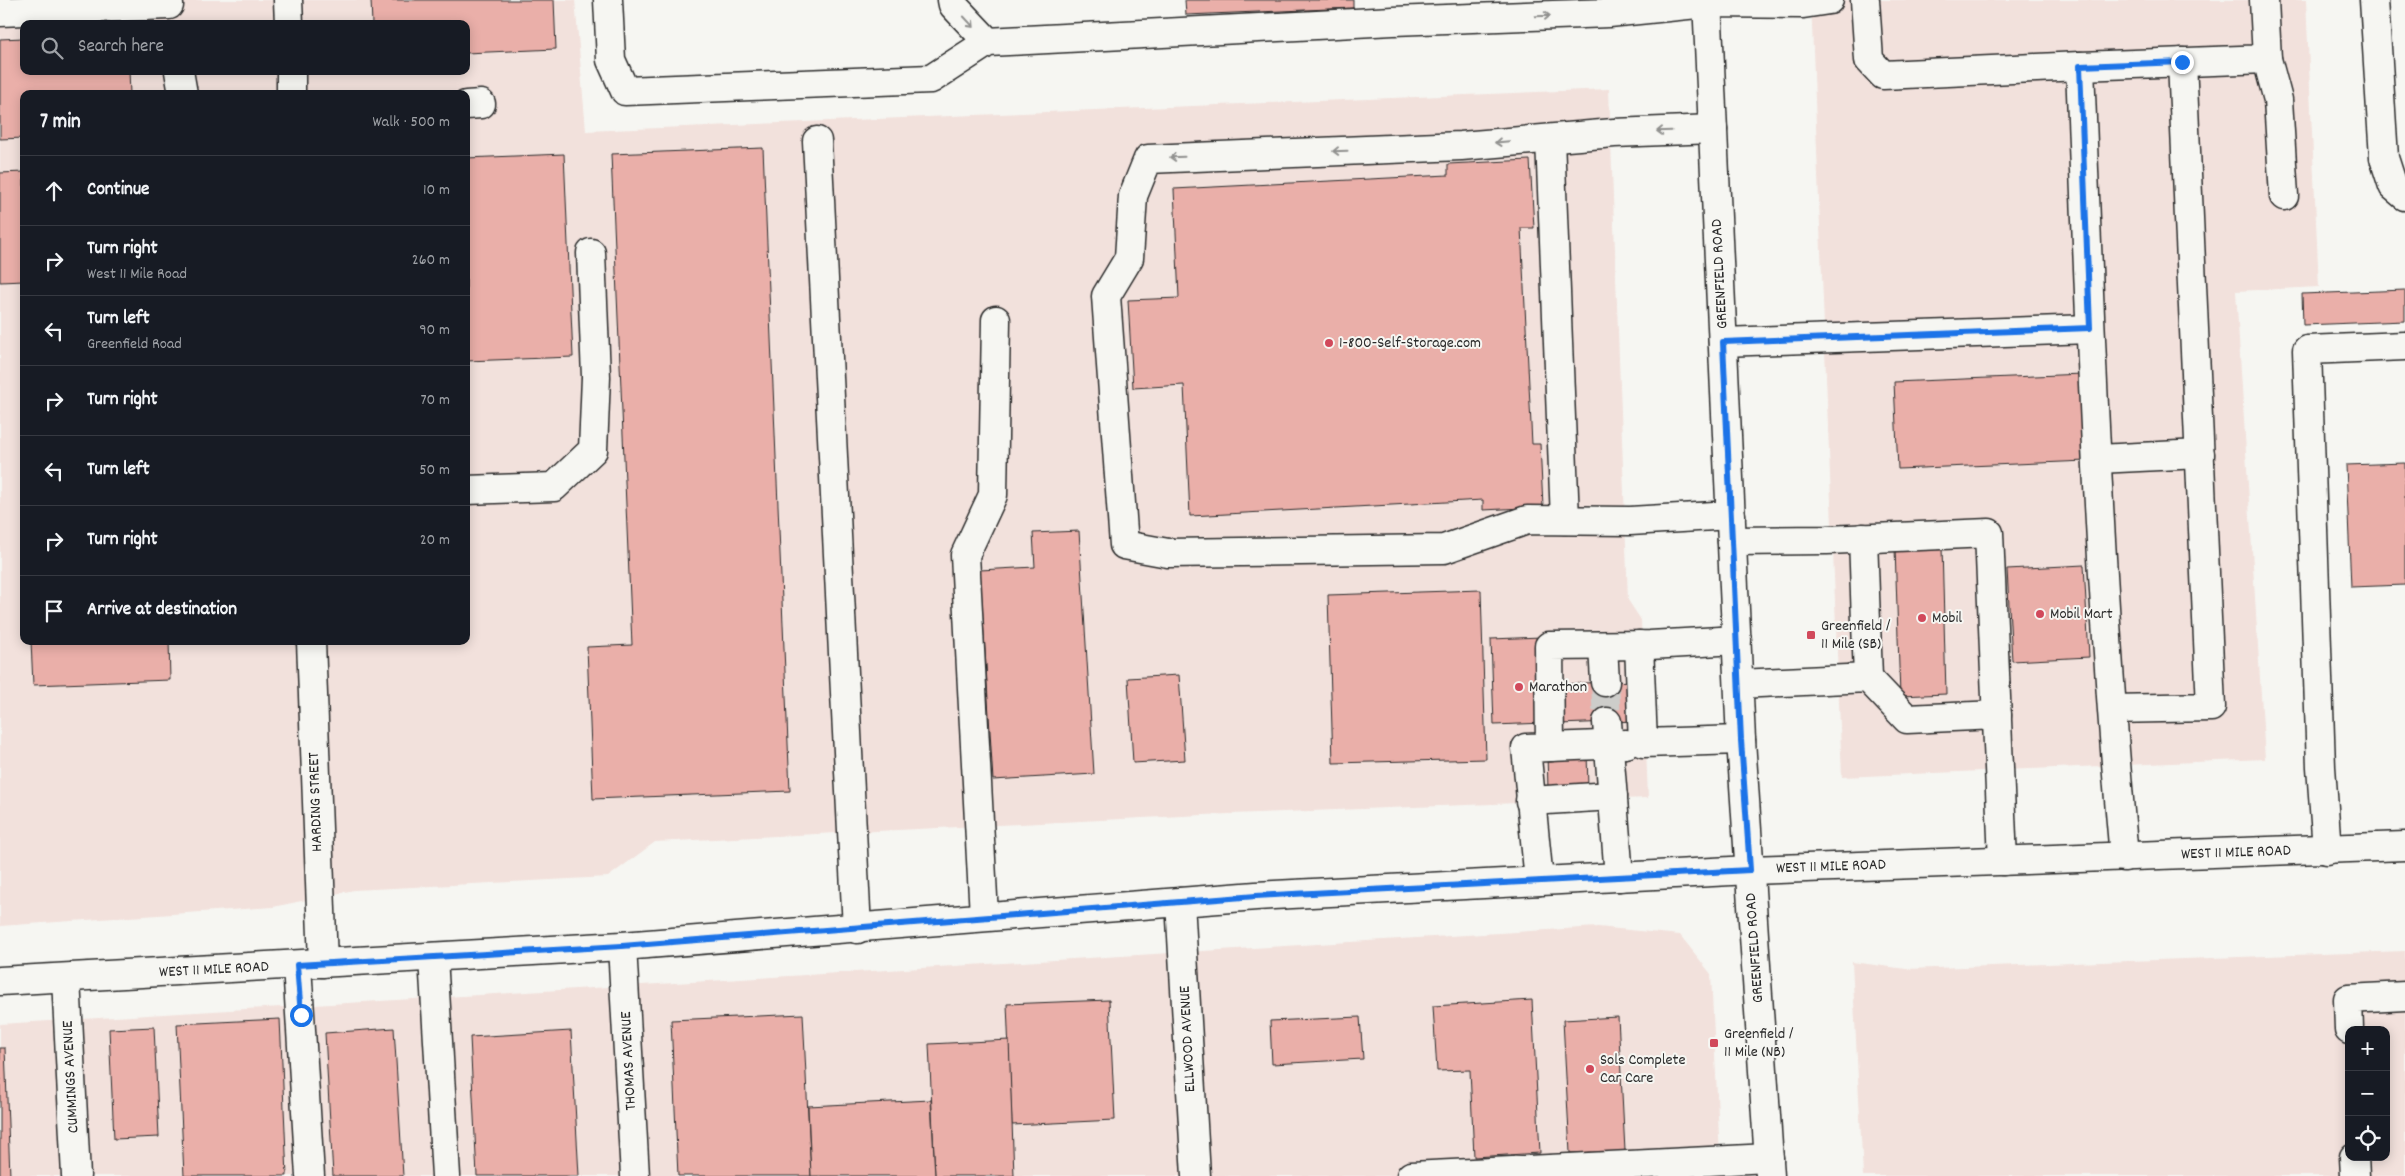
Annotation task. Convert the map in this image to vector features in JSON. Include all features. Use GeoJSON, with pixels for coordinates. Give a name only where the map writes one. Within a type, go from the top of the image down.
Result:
{"type":"FeatureCollection","features":[{"type":"Feature","properties":{"kind":"main road"},"geometry":{"type":"LineString","coordinates":[[288,0],[289,20]]}},
{"type":"Feature","properties":{"kind":"main road"},"geometry":{"type":"LineString","coordinates":[[608,0],[611,60],[625,91],[931,79],[988,42],[1494,9],[1609,13],[1707,2],[1802,4],[1829,0]]}},
{"type":"Feature","properties":{"kind":"main road"},"geometry":{"type":"LineString","coordinates":[[952,0],[953,5],[988,42]]}},
{"type":"Feature","properties":{"kind":"main road"},"geometry":{"type":"LineString","coordinates":[[1865,0],[1869,60],[1883,75],[2267,58]]}},
{"type":"Feature","properties":{"kind":"main road"},"geometry":{"type":"LineString","coordinates":[[2264,0],[2267,58],[2278,100],[2284,196]]}},
{"type":"Feature","properties":{"kind":"main road"},"geometry":{"type":"LineString","coordinates":[[2374,0],[2384,158],[2393,186],[2405,196]]}},
{"type":"Feature","properties":{"kind":"main road","name":"GREENFIELD ROAD"},"geometry":{"type":"LineString","coordinates":[[1707,2],[1741,740],[1769,1167]]}},
{"type":"Feature","properties":{"kind":"main road"},"geometry":{"type":"LineString","coordinates":[[0,12],[170,10]]}},
{"type":"Feature","properties":{"kind":"main road"},"geometry":{"type":"LineString","coordinates":[[2113,710],[2211,706],[2182,62]]}},
{"type":"Feature","properties":{"kind":"main road"},"geometry":{"type":"LineString","coordinates":[[2080,66],[2090,328],[2113,710],[2124,857]]}},
{"type":"Feature","properties":{"kind":"main road"},"geometry":{"type":"LineString","coordinates":[[180,75],[182,90]]}},
{"type":"Feature","properties":{"kind":"main road"},"geometry":{"type":"LineString","coordinates":[[291,75],[291,90]]}},
{"type":"Feature","properties":{"kind":"main road"},"geometry":{"type":"LineString","coordinates":[[1713,129],[1614,133],[1461,146],[1148,159],[1133,196],[1129,258],[1106,296],[1124,545],[1168,554],[1444,549],[1527,520],[1630,521],[1863,538],[1990,534],[2003,861]]}},
{"type":"Feature","properties":{"kind":"main road"},"geometry":{"type":"LineString","coordinates":[[1550,138],[1565,520]]}},
{"type":"Feature","properties":{"kind":"main road"},"geometry":{"type":"LineString","coordinates":[[817,141],[857,929]]}},
{"type":"Feature","properties":{"kind":"main road"},"geometry":{"type":"LineString","coordinates":[[470,490],[554,487],[592,450],[596,376],[591,253]]}},
{"type":"Feature","properties":{"kind":"main road"},"geometry":{"type":"LineString","coordinates":[[984,916],[964,555],[993,495],[996,320]]}},
{"type":"Feature","properties":{"kind":"main road"},"geometry":{"type":"LineString","coordinates":[[1723,342],[2090,328]]}},
{"type":"Feature","properties":{"kind":"main road"},"geometry":{"type":"LineString","coordinates":[[2327,850],[2321,767],[2307,350],[2405,346]]}},
{"type":"Feature","properties":{"kind":"main road"},"geometry":{"type":"LineString","coordinates":[[2098,459],[2200,454]]}},
{"type":"Feature","properties":{"kind":"main road"},"geometry":{"type":"LineString","coordinates":[[1863,538],[1868,678],[1907,719],[1997,715]]}},
{"type":"Feature","properties":{"kind":"main road"},"geometry":{"type":"LineString","coordinates":[[1550,747],[1549,646],[1639,645],[1737,640]]}},
{"type":"Feature","properties":{"kind":"main road","name":"HARDING STREET"},"geometry":{"type":"LineString","coordinates":[[311,645],[324,963]]}},
{"type":"Feature","properties":{"kind":"main road"},"geometry":{"type":"LineString","coordinates":[[1639,645],[1643,743]]}},
{"type":"Feature","properties":{"kind":"main road"},"geometry":{"type":"LineString","coordinates":[[1603,646],[1605,682]]}},
{"type":"Feature","properties":{"kind":"main road"},"geometry":{"type":"LineString","coordinates":[[1739,684],[1868,678]]}},
{"type":"Feature","properties":{"kind":"main road"},"geometry":{"type":"LineString","coordinates":[[1608,733],[1619,877]]}},
{"type":"Feature","properties":{"kind":"main road"},"geometry":{"type":"LineString","coordinates":[[1539,881],[1526,748],[1550,747],[1608,733],[1643,743],[1741,740]]}},
{"type":"Feature","properties":{"kind":"main road"},"geometry":{"type":"LineString","coordinates":[[1530,801],[1613,796]]}},
{"type":"Feature","properties":{"kind":"main road","name":"WEST 11 MILE ROAD"},"geometry":{"type":"LineString","coordinates":[[0,981],[622,946],[857,929],[984,916],[1180,902],[1539,881],[1750,870],[2405,846]]}},
{"type":"Feature","properties":{"kind":"main road","name":"ELLWOOD AVENUE"},"geometry":{"type":"LineString","coordinates":[[1180,902],[1196,1176]]}},
{"type":"Feature","properties":{"kind":"main road","name":"THOMAS AVENUE"},"geometry":{"type":"LineString","coordinates":[[622,946],[635,1176]]}},
{"type":"Feature","properties":{"kind":"main road"},"geometry":{"type":"LineString","coordinates":[[433,957],[446,1176]]}},
{"type":"Feature","properties":{"kind":"main road"},"geometry":{"type":"LineString","coordinates":[[297,965],[310,1176]]}},
{"type":"Feature","properties":{"kind":"main road","name":"CUMMINGS AVENUE"},"geometry":{"type":"LineString","coordinates":[[66,978],[76,1176]]}},
{"type":"Feature","properties":{"kind":"main road"},"geometry":{"type":"LineString","coordinates":[[2349,1026],[2348,999],[2405,996]]}},
{"type":"Feature","properties":{"kind":"main road"},"geometry":{"type":"LineString","coordinates":[[2354,1161],[2354,1176]]}},
{"type":"Feature","properties":{"kind":"main road"},"geometry":{"type":"LineString","coordinates":[[1411,1176],[1769,1167]]}},
{"type":"Feature","properties":{"kind":"shaded area"},"geometry":{"type":"Polygon","coordinates":[[[0,0],[575,0],[586,131],[1609,89],[1628,600],[1641,620],[1648,798],[1203,815],[655,842],[608,877],[354,890],[273,907],[0,926],[0,0]]]}},
{"type":"Feature","properties":{"kind":"shaded area"},"geometry":{"type":"Polygon","coordinates":[[[1811,0],[2306,0],[2319,287],[2236,291],[2265,759],[1842,777],[1811,0]]]}},
{"type":"Feature","properties":{"kind":"shaded area"},"geometry":{"type":"Polygon","coordinates":[[[1598,927],[1680,935],[1711,974],[1721,1176],[0,1176],[0,1024],[1598,927]]]}},
{"type":"Feature","properties":{"kind":"shaded area"},"geometry":{"type":"Polygon","coordinates":[[[2405,951],[2405,1176],[1863,1176],[1852,962],[1906,969],[2405,951]]]}},
{"type":"Feature","properties":{"kind":"building"},"geometry":{"type":"Polygon","coordinates":[[[371,0],[554,0],[556,49],[470,53],[470,20],[372,20],[371,0]]]}},
{"type":"Feature","properties":{"kind":"building"},"geometry":{"type":"Polygon","coordinates":[[[1185,0],[1353,0],[1353,8],[1186,15],[1185,0]]]}},
{"type":"Feature","properties":{"kind":"building"},"geometry":{"type":"Polygon","coordinates":[[[20,38],[20,75],[129,75],[130,90],[20,90],[20,138],[0,139],[0,39],[20,38]]]}},
{"type":"Feature","properties":{"kind":"building"},"geometry":{"type":"Polygon","coordinates":[[[763,148],[790,791],[593,799],[587,647],[632,645],[611,154],[763,148]]]}},
{"type":"Feature","properties":{"kind":"building"},"geometry":{"type":"Polygon","coordinates":[[[564,154],[573,357],[470,361],[470,158],[564,154]]]}},
{"type":"Feature","properties":{"kind":"building","name":"1-800-Self-Storage.com"},"geometry":{"type":"Polygon","coordinates":[[[1530,160],[1534,228],[1521,228],[1532,444],[1540,444],[1543,507],[1483,510],[1483,500],[1190,516],[1184,385],[1133,388],[1128,300],[1179,298],[1174,189],[1448,175],[1448,164],[1530,160]]]}},
{"type":"Feature","properties":{"kind":"building"},"geometry":{"type":"Polygon","coordinates":[[[20,172],[20,281],[0,282],[0,173],[20,172]]]}},
{"type":"Feature","properties":{"kind":"building"},"geometry":{"type":"Polygon","coordinates":[[[2405,290],[2405,321],[2303,325],[2302,294],[2405,290]]]}},
{"type":"Feature","properties":{"kind":"building"},"geometry":{"type":"Polygon","coordinates":[[[2082,374],[2086,461],[1898,469],[1894,382],[2082,374]]]}},
{"type":"Feature","properties":{"kind":"building"},"geometry":{"type":"Polygon","coordinates":[[[2405,463],[2405,585],[2351,587],[2346,465],[2405,463]]]}},
{"type":"Feature","properties":{"kind":"building"},"geometry":{"type":"Polygon","coordinates":[[[1079,531],[1094,774],[993,780],[980,570],[1035,567],[1033,533],[1079,531]]]}},
{"type":"Feature","properties":{"kind":"building"},"geometry":{"type":"Polygon","coordinates":[[[1942,547],[1946,694],[1900,696],[1895,548],[1942,547]]]}},
{"type":"Feature","properties":{"kind":"building"},"geometry":{"type":"Polygon","coordinates":[[[2084,565],[2089,657],[2012,661],[2007,569],[2084,565]]]}},
{"type":"Feature","properties":{"kind":"building"},"geometry":{"type":"Polygon","coordinates":[[[1481,590],[1486,759],[1333,763],[1328,595],[1481,590]]]}},
{"type":"Feature","properties":{"kind":"building"},"geometry":{"type":"Polygon","coordinates":[[[1542,637],[1545,723],[1494,725],[1491,639],[1542,637]]]}},
{"type":"Feature","properties":{"kind":"building"},"geometry":{"type":"Polygon","coordinates":[[[31,645],[169,645],[170,680],[33,685],[31,645]]]}},
{"type":"Feature","properties":{"kind":"building"},"geometry":{"type":"Polygon","coordinates":[[[1179,675],[1185,760],[1133,763],[1128,678],[1179,675]]]}},
{"type":"Feature","properties":{"kind":"building"},"geometry":{"type":"Polygon","coordinates":[[[1635,681],[1637,721],[1559,724],[1558,684],[1635,681]]]}},
{"type":"Feature","properties":{"kind":"building"},"geometry":{"type":"Polygon","coordinates":[[[1587,753],[1588,788],[1548,789],[1547,754],[1587,753]]]}},
{"type":"Feature","properties":{"kind":"building"},"geometry":{"type":"Polygon","coordinates":[[[1109,1000],[1115,1120],[1012,1125],[1007,1004],[1109,1000]]]}},
{"type":"Feature","properties":{"kind":"building"},"geometry":{"type":"Polygon","coordinates":[[[1532,1000],[1540,1153],[1474,1157],[1470,1070],[1437,1071],[1433,1006],[1532,1000]]]}},
{"type":"Feature","properties":{"kind":"building"},"geometry":{"type":"Polygon","coordinates":[[[803,1014],[811,1176],[678,1176],[671,1020],[803,1014]]]}},
{"type":"Feature","properties":{"kind":"building"},"geometry":{"type":"Polygon","coordinates":[[[1360,1017],[1363,1059],[1272,1064],[1270,1021],[1360,1017]]]}},
{"type":"Feature","properties":{"kind":"building"},"geometry":{"type":"Polygon","coordinates":[[[1618,1017],[1625,1151],[1570,1153],[1563,1020],[1618,1017]]]}},
{"type":"Feature","properties":{"kind":"building"},"geometry":{"type":"Polygon","coordinates":[[[280,1019],[287,1176],[184,1176],[177,1024],[280,1019]]]}},
{"type":"Feature","properties":{"kind":"building"},"geometry":{"type":"Polygon","coordinates":[[[154,1027],[159,1137],[114,1139],[109,1029],[154,1027]]]}},
{"type":"Feature","properties":{"kind":"building"},"geometry":{"type":"Polygon","coordinates":[[[394,1028],[403,1176],[333,1176],[325,1033],[394,1028]]]}},
{"type":"Feature","properties":{"kind":"building"},"geometry":{"type":"Polygon","coordinates":[[[571,1031],[579,1176],[477,1176],[470,1037],[571,1031]]]}},
{"type":"Feature","properties":{"kind":"building"},"geometry":{"type":"Polygon","coordinates":[[[1009,1040],[1014,1176],[935,1176],[929,1044],[1009,1040]]]}},
{"type":"Feature","properties":{"kind":"building"},"geometry":{"type":"Polygon","coordinates":[[[0,1048],[5,1048],[10,1176],[0,1176],[0,1048]]]}},
{"type":"Feature","properties":{"kind":"building"},"geometry":{"type":"Polygon","coordinates":[[[931,1100],[935,1176],[811,1176],[808,1106],[931,1100]]]}},
{"type":"Feature","properties":{"kind":"tunnel"},"geometry":{"type":"LineString","coordinates":[[1605,682],[1607,722]]}},
{"type":"Feature","properties":{"kind":"place","name":"1-800-Self-Storage.com"},"geometry":{"type":"Point","coordinates":[1329,343]}},
{"type":"Feature","properties":{"kind":"place","name":"Mobil Mart"},"geometry":{"type":"Point","coordinates":[2040,614]}},
{"type":"Feature","properties":{"kind":"place","name":"Mobil"},"geometry":{"type":"Point","coordinates":[1922,618]}},
{"type":"Feature","properties":{"kind":"place","name":"Greenfield / 11 Mile (SB)"},"geometry":{"type":"Point","coordinates":[1811,635]}},
{"type":"Feature","properties":{"kind":"place","name":"Marathon"},"geometry":{"type":"Point","coordinates":[1519,687]}},
{"type":"Feature","properties":{"kind":"place","name":"Greenfield / 11 Mile (NB)"},"geometry":{"type":"Point","coordinates":[1714,1043]}},
{"type":"Feature","properties":{"kind":"place","name":"Sols Complete Car Care"},"geometry":{"type":"Point","coordinates":[1590,1069]}},
{"type":"Feature","properties":{"kind":"route"},"geometry":{"type":"LineString","coordinates":[[301,1015],[297,965],[622,946],[857,929],[984,916],[1256,896],[1750,870],[1741,740],[1723,342],[2090,328],[2080,66],[2182,62]]}}]}
